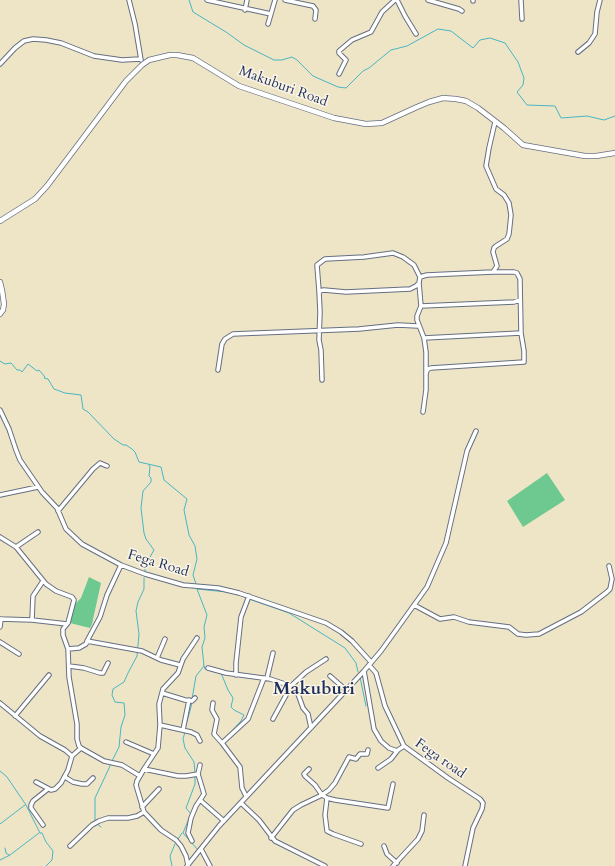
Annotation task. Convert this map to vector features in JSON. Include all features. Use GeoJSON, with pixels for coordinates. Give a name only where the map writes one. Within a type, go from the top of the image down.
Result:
{"type":"FeatureCollection","features":[{"type":"Feature","properties":{"kind":"street"},"geometry":{"type":"LineString","coordinates":[[129,0],[142,65]]}},
{"type":"Feature","properties":{"kind":"street"},"geometry":{"type":"LineString","coordinates":[[207,0],[245,10],[271,14]]}},
{"type":"Feature","properties":{"kind":"street"},"geometry":{"type":"LineString","coordinates":[[245,10],[247,0]]}},
{"type":"Feature","properties":{"kind":"street"},"geometry":{"type":"LineString","coordinates":[[268,24],[274,0]]}},
{"type":"Feature","properties":{"kind":"street"},"geometry":{"type":"LineString","coordinates":[[285,0],[313,6],[316,10],[315,19]]}},
{"type":"Feature","properties":{"kind":"street"},"geometry":{"type":"LineString","coordinates":[[339,74],[346,60],[339,53],[339,51],[352,40],[370,32],[382,12],[396,0],[416,34]]}},
{"type":"Feature","properties":{"kind":"street"},"geometry":{"type":"LineString","coordinates":[[428,0],[462,11]]}},
{"type":"Feature","properties":{"kind":"street"},"geometry":{"type":"LineString","coordinates":[[521,0],[522,19]]}},
{"type":"Feature","properties":{"kind":"street"},"geometry":{"type":"LineString","coordinates":[[578,52],[589,43],[595,34],[597,12],[600,0]]}},
{"type":"Feature","properties":{"kind":"street"},"geometry":{"type":"LineString","coordinates":[[0,64],[24,41],[34,39],[61,43],[94,56],[129,61],[140,59]]}},
{"type":"Feature","properties":{"kind":"street","name":"Makuburi Road"},"geometry":{"type":"LineString","coordinates":[[0,221],[35,199],[47,186],[126,81],[142,65],[149,60],[177,54],[193,58],[239,86],[334,118],[366,124],[382,123],[416,106],[442,98],[456,99],[466,101],[478,108],[523,145],[585,156],[615,153]]}},
{"type":"Feature","properties":{"kind":"street"},"geometry":{"type":"LineString","coordinates":[[493,272],[497,266],[493,252],[494,248],[508,238],[511,225],[510,207],[506,198],[494,186],[487,169],[486,162],[495,122]]}},
{"type":"Feature","properties":{"kind":"street"},"geometry":{"type":"LineString","coordinates":[[322,380],[317,265],[325,260],[393,253],[403,257],[414,265],[420,277],[420,306],[417,316],[418,326],[424,338],[426,352],[426,390],[423,412]]}},
{"type":"Feature","properties":{"kind":"street"},"geometry":{"type":"LineString","coordinates":[[420,277],[427,275],[514,272],[520,279],[521,333],[524,362],[431,368],[427,370],[426,374]]}},
{"type":"Feature","properties":{"kind":"street"},"geometry":{"type":"LineString","coordinates":[[0,282],[4,304],[3,310],[0,314]]}},
{"type":"Feature","properties":{"kind":"street"},"geometry":{"type":"LineString","coordinates":[[319,291],[346,292],[410,289],[414,288],[419,283]]}},
{"type":"Feature","properties":{"kind":"street"},"geometry":{"type":"LineString","coordinates":[[420,306],[520,300]]}},
{"type":"Feature","properties":{"kind":"street"},"geometry":{"type":"LineString","coordinates":[[218,370],[222,344],[225,339],[233,334],[359,329],[398,325],[418,326]]}},
{"type":"Feature","properties":{"kind":"street"},"geometry":{"type":"LineString","coordinates":[[424,338],[521,333]]}},
{"type":"Feature","properties":{"kind":"street","name":"Fega Road"},"geometry":{"type":"LineString","coordinates":[[0,410],[9,429],[18,455],[38,487],[58,512],[66,529],[77,541],[95,552],[145,574],[176,583],[218,588],[248,596],[326,623],[352,641],[370,663]]}},
{"type":"Feature","properties":{"kind":"street"},"geometry":{"type":"LineString","coordinates":[[0,421],[4,419]]}},
{"type":"Feature","properties":{"kind":"street"},"geometry":{"type":"LineString","coordinates":[[188,866],[246,796],[364,671],[390,640],[427,587],[446,543],[464,462],[476,431]]}},
{"type":"Feature","properties":{"kind":"street"},"geometry":{"type":"LineString","coordinates":[[58,512],[93,469],[100,464],[107,466]]}},
{"type":"Feature","properties":{"kind":"street"},"geometry":{"type":"LineString","coordinates":[[0,495],[38,487]]}},
{"type":"Feature","properties":{"kind":"street"},"geometry":{"type":"LineString","coordinates":[[16,547],[38,532]]}},
{"type":"Feature","properties":{"kind":"street"},"geometry":{"type":"LineString","coordinates":[[0,537],[16,547],[43,581],[56,591],[74,599],[67,624],[63,629],[63,635],[68,649],[69,677],[77,724],[77,739],[80,748],[104,761],[122,765],[140,776]]}},
{"type":"Feature","properties":{"kind":"street"},"geometry":{"type":"LineString","coordinates":[[68,649],[79,648],[88,641],[100,617],[107,595],[121,564]]}},
{"type":"Feature","properties":{"kind":"street"},"geometry":{"type":"LineString","coordinates":[[414,605],[440,619],[454,617],[469,622],[509,627],[518,634],[526,636],[539,634],[581,612],[607,592],[610,588],[612,579],[609,566]]}},
{"type":"Feature","properties":{"kind":"street"},"geometry":{"type":"LineString","coordinates":[[32,620],[33,596],[43,581]]}},
{"type":"Feature","properties":{"kind":"street"},"geometry":{"type":"LineString","coordinates":[[236,675],[241,616],[248,596]]}},
{"type":"Feature","properties":{"kind":"street"},"geometry":{"type":"LineString","coordinates":[[0,626],[1,619],[32,620],[67,624]]}},
{"type":"Feature","properties":{"kind":"street"},"geometry":{"type":"LineString","coordinates":[[188,866],[186,856],[181,846],[176,840],[161,830],[144,812],[136,785],[144,769],[158,748],[160,725],[159,711],[162,693],[166,685],[178,673],[180,665],[197,638]]}},
{"type":"Feature","properties":{"kind":"street"},"geometry":{"type":"LineString","coordinates":[[158,658],[165,639]]}},
{"type":"Feature","properties":{"kind":"street"},"geometry":{"type":"LineString","coordinates":[[88,641],[142,651],[180,665]]}},
{"type":"Feature","properties":{"kind":"street"},"geometry":{"type":"LineString","coordinates":[[0,642],[19,654]]}},
{"type":"Feature","properties":{"kind":"street"},"geometry":{"type":"LineString","coordinates":[[222,743],[248,720],[265,678],[273,653]]}},
{"type":"Feature","properties":{"kind":"street"},"geometry":{"type":"LineString","coordinates":[[273,719],[291,686],[306,672],[326,660]]}},
{"type":"Feature","properties":{"kind":"street"},"geometry":{"type":"LineString","coordinates":[[69,666],[103,673],[108,663]]}},
{"type":"Feature","properties":{"kind":"street","name":"Fega road"},"geometry":{"type":"LineString","coordinates":[[370,663],[376,673],[385,706],[404,746],[482,801],[483,806],[473,828],[465,866]]}},
{"type":"Feature","properties":{"kind":"street"},"geometry":{"type":"LineString","coordinates":[[208,668],[223,673],[265,678],[291,686],[298,694],[308,714],[311,728]]}},
{"type":"Feature","properties":{"kind":"street"},"geometry":{"type":"LineString","coordinates":[[364,671],[374,728],[381,741],[389,748],[397,751]]}},
{"type":"Feature","properties":{"kind":"street"},"geometry":{"type":"LineString","coordinates":[[15,716],[49,675]]}},
{"type":"Feature","properties":{"kind":"street"},"geometry":{"type":"LineString","coordinates":[[330,676],[346,690]]}},
{"type":"Feature","properties":{"kind":"street"},"geometry":{"type":"LineString","coordinates":[[162,693],[192,701],[195,698]]}},
{"type":"Feature","properties":{"kind":"street"},"geometry":{"type":"LineString","coordinates":[[183,730],[189,700]]}},
{"type":"Feature","properties":{"kind":"street"},"geometry":{"type":"LineString","coordinates":[[0,703],[40,736],[65,750],[72,756]]}},
{"type":"Feature","properties":{"kind":"street"},"geometry":{"type":"LineString","coordinates":[[213,703],[212,710],[217,719],[214,734],[226,746],[240,767],[242,788],[246,796]]}},
{"type":"Feature","properties":{"kind":"street"},"geometry":{"type":"LineString","coordinates":[[160,725],[197,735],[200,741]]}},
{"type":"Feature","properties":{"kind":"street"},"geometry":{"type":"LineString","coordinates":[[126,742],[154,754]]}},
{"type":"Feature","properties":{"kind":"street"},"geometry":{"type":"LineString","coordinates":[[378,768],[391,759],[397,751],[404,746]]}},
{"type":"Feature","properties":{"kind":"street"},"geometry":{"type":"LineString","coordinates":[[36,782],[48,789],[55,789],[65,777],[72,756],[80,748]]}},
{"type":"Feature","properties":{"kind":"street"},"geometry":{"type":"LineString","coordinates":[[271,838],[293,810],[322,795],[335,783],[349,757],[356,759],[360,754],[366,754],[368,750]]}},
{"type":"Feature","properties":{"kind":"street"},"geometry":{"type":"LineString","coordinates":[[192,841],[188,833],[191,818],[197,804],[204,795],[198,774],[200,765]]}},
{"type":"Feature","properties":{"kind":"street"},"geometry":{"type":"LineString","coordinates":[[144,769],[178,776],[198,774]]}},
{"type":"Feature","properties":{"kind":"street"},"geometry":{"type":"LineString","coordinates":[[309,769],[304,775],[315,785],[322,795],[327,798],[388,808],[393,784]]}},
{"type":"Feature","properties":{"kind":"street"},"geometry":{"type":"LineString","coordinates":[[65,777],[73,782],[82,784],[87,784],[93,778]]}},
{"type":"Feature","properties":{"kind":"street"},"geometry":{"type":"LineString","coordinates":[[43,825],[31,808],[31,805],[33,801],[48,789]]}},
{"type":"Feature","properties":{"kind":"street"},"geometry":{"type":"LineString","coordinates":[[142,807],[159,789]]}},
{"type":"Feature","properties":{"kind":"street"},"geometry":{"type":"LineString","coordinates":[[327,798],[325,815],[327,831],[361,844]]}},
{"type":"Feature","properties":{"kind":"street"},"geometry":{"type":"LineString","coordinates":[[200,800],[224,821]]}},
{"type":"Feature","properties":{"kind":"street"},"geometry":{"type":"LineString","coordinates":[[241,803],[259,820],[271,838],[277,843],[325,866]]}},
{"type":"Feature","properties":{"kind":"street"},"geometry":{"type":"LineString","coordinates":[[70,846],[92,825],[99,821],[108,818],[128,818],[144,812]]}},
{"type":"Feature","properties":{"kind":"street"},"geometry":{"type":"LineString","coordinates":[[394,866],[418,839],[422,831],[424,815]]}},
{"type":"Feature","properties":{"kind":"street"},"geometry":{"type":"LineString","coordinates":[[384,846],[387,854],[397,863]]}},
{"type":"Feature","properties":{"kind":"street"},"geometry":{"type":"LineString","coordinates":[[201,849],[209,865]]}},
{"type":"Feature","properties":{"kind":"green space"},"geometry":{"type":"Polygon","coordinates":[[[547,473],[565,500],[523,527],[507,501],[547,473]]]}},
{"type":"Feature","properties":{"kind":"green space"},"geometry":{"type":"Polygon","coordinates":[[[89,577],[101,583],[90,628],[70,623],[75,604],[81,598],[89,577]]]}},
{"type":"Feature","properties":{"kind":"waterway"},"geometry":{"type":"LineString","coordinates":[[189,0],[193,12],[244,45],[274,60],[282,60],[292,57],[313,76],[338,87],[346,88],[363,71],[391,50],[407,46],[438,29],[451,31],[473,48],[480,40],[490,38],[505,43],[518,62],[524,78],[523,85],[517,92],[527,105],[555,106],[561,118],[587,116],[604,120],[615,116]]}},
{"type":"Feature","properties":{"kind":"waterway"},"geometry":{"type":"LineString","coordinates":[[0,361],[5,364],[11,363],[17,370],[22,372],[28,364],[37,371],[39,370],[45,377],[44,378],[48,379],[54,389],[65,393],[81,395],[83,409],[88,412],[114,439],[132,449],[135,452],[139,462],[161,467],[164,480],[187,499],[184,510],[189,535],[195,546],[197,559],[193,575],[196,584]]}},
{"type":"Feature","properties":{"kind":"waterway"},"geometry":{"type":"LineString","coordinates":[[145,573],[145,566],[154,550],[146,539],[144,533],[141,508],[143,491],[151,482],[151,478],[149,476],[149,465]]}},
{"type":"Feature","properties":{"kind":"waterway"},"geometry":{"type":"LineString","coordinates":[[112,761],[119,747],[121,727],[125,715],[124,703],[115,702],[112,695],[113,689],[124,682],[137,656],[139,634],[136,611],[144,589],[144,578]]}},
{"type":"Feature","properties":{"kind":"waterway"},"geometry":{"type":"LineString","coordinates":[[192,699],[196,676],[204,666],[202,647],[205,638],[204,627],[207,615],[197,589],[227,592]]}},
{"type":"Feature","properties":{"kind":"waterway"},"geometry":{"type":"LineString","coordinates":[[238,594],[246,598]]}},
{"type":"Feature","properties":{"kind":"waterway"},"geometry":{"type":"LineString","coordinates":[[249,599],[289,613],[345,648],[356,663],[358,672]]}},
{"type":"Feature","properties":{"kind":"waterway"},"geometry":{"type":"LineString","coordinates":[[204,666],[205,669],[214,672]]}},
{"type":"Feature","properties":{"kind":"waterway"},"geometry":{"type":"LineString","coordinates":[[221,673],[233,698],[231,707],[244,715],[241,721],[230,733]]}},
{"type":"Feature","properties":{"kind":"waterway"},"geometry":{"type":"LineString","coordinates":[[360,677],[366,706]]}},
{"type":"Feature","properties":{"kind":"waterway"},"geometry":{"type":"LineString","coordinates":[[185,729],[192,703]]}},
{"type":"Feature","properties":{"kind":"waterway"},"geometry":{"type":"LineString","coordinates":[[185,732],[183,739],[185,748],[194,762],[195,773]]}},
{"type":"Feature","properties":{"kind":"waterway"},"geometry":{"type":"LineString","coordinates":[[95,821],[95,798],[111,764]]}},
{"type":"Feature","properties":{"kind":"waterway"},"geometry":{"type":"LineString","coordinates":[[0,771],[7,777],[26,805],[40,833],[42,833],[46,842],[53,851],[52,860],[46,866]]}},
{"type":"Feature","properties":{"kind":"waterway"},"geometry":{"type":"LineString","coordinates":[[191,814],[186,808],[195,784],[195,777]]}},
{"type":"Feature","properties":{"kind":"waterway"},"geometry":{"type":"LineString","coordinates":[[0,824],[25,805]]}},
{"type":"Feature","properties":{"kind":"waterway"},"geometry":{"type":"LineString","coordinates":[[190,816],[183,833],[198,850]]}},
{"type":"Feature","properties":{"kind":"waterway"},"geometry":{"type":"LineString","coordinates":[[214,835],[224,823]]}},
{"type":"Feature","properties":{"kind":"waterway"},"geometry":{"type":"LineString","coordinates":[[97,824],[101,827]]}},
{"type":"Feature","properties":{"kind":"waterway"},"geometry":{"type":"LineString","coordinates":[[0,860],[10,855],[39,833]]}},
{"type":"Feature","properties":{"kind":"waterway"},"geometry":{"type":"LineString","coordinates":[[178,839],[182,833]]}},
{"type":"Feature","properties":{"kind":"waterway"},"geometry":{"type":"LineString","coordinates":[[172,866],[170,856],[175,844]]}},
{"type":"Feature","properties":{"kind":"waterway"},"geometry":{"type":"LineString","coordinates":[[5,848],[6,853],[9,855]]}},
{"type":"Feature","properties":{"kind":"waterway"},"geometry":{"type":"LineString","coordinates":[[192,863],[196,857]]}},
{"type":"Feature","properties":{"kind":"district","name":"Makuburi"},"geometry":{"type":"Point","coordinates":[314,690]}}]}
